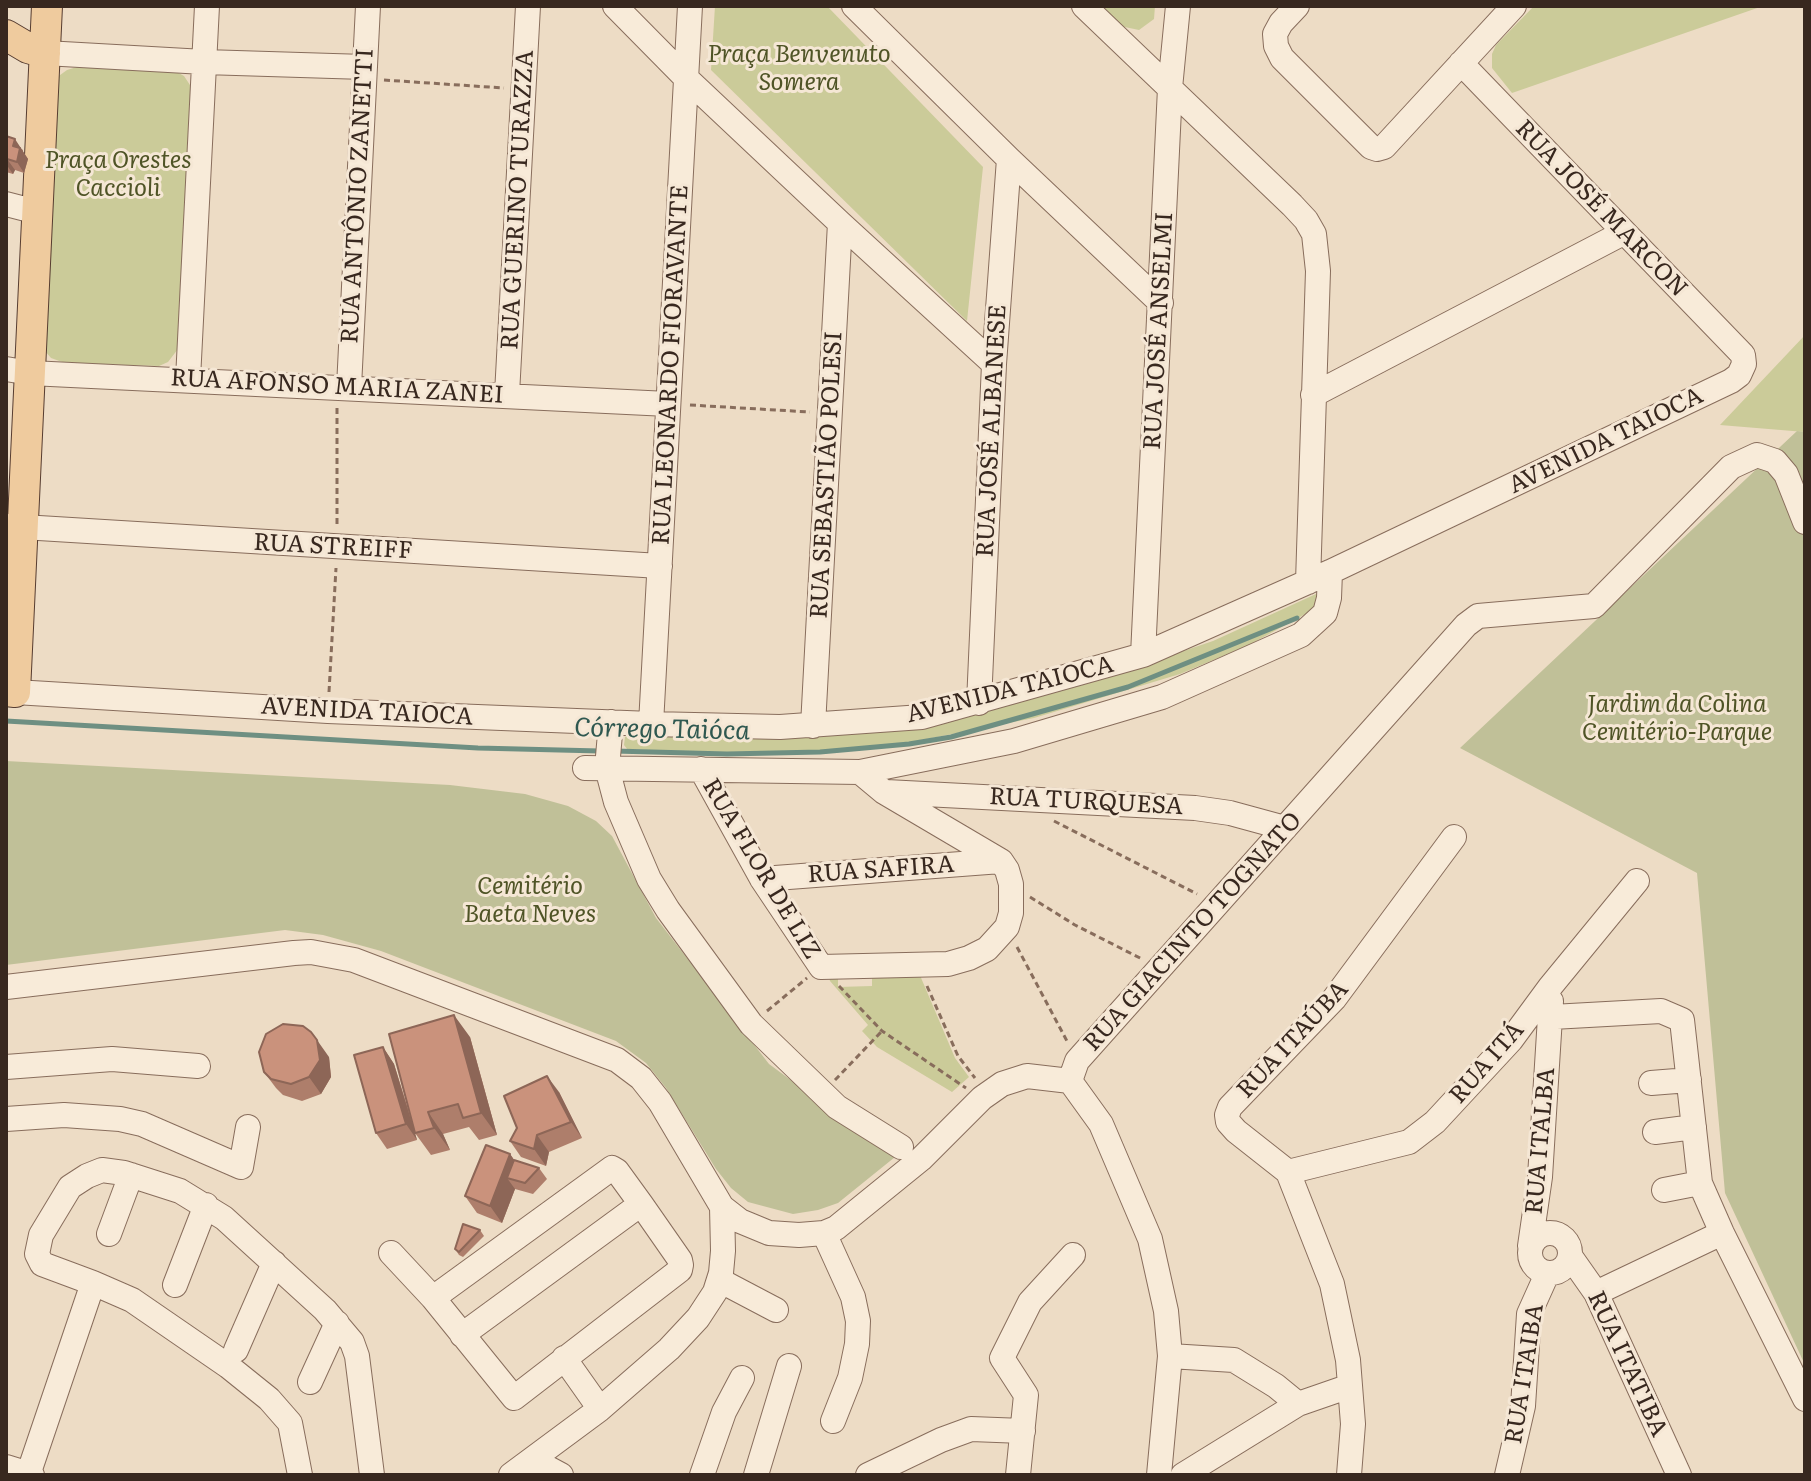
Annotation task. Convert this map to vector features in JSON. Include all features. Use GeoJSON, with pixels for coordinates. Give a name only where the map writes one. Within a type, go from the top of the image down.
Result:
{"type":"FeatureCollection","features":[{"type":"Feature","properties":{"kind":"main road"},"geometry":{"type":"LineString","coordinates":[[10,692],[18,371],[37,212],[47,6]]}},
{"type":"Feature","properties":{"kind":"main road"},"geometry":{"type":"LineString","coordinates":[[6,35],[28,48],[45,53]]}},
{"type":"Feature","properties":{"kind":"street"},"geometry":{"type":"LineString","coordinates":[[188,379],[207,6]]}},
{"type":"Feature","properties":{"kind":"street","name":"RUA ANTÔNIO ZANETTI"},"geometry":{"type":"LineString","coordinates":[[349,387],[368,6]]}},
{"type":"Feature","properties":{"kind":"street","name":"RUA GUERINO TURAZZA"},"geometry":{"type":"LineString","coordinates":[[507,394],[528,6]]}},
{"type":"Feature","properties":{"kind":"street"},"geometry":{"type":"LineString","coordinates":[[615,6],[686,78],[994,364]]}},
{"type":"Feature","properties":{"kind":"street","name":"RUA LEONARDO FIORAVANTE"},"geometry":{"type":"LineString","coordinates":[[651,724],[690,6]]}},
{"type":"Feature","properties":{"kind":"street"},"geometry":{"type":"LineString","coordinates":[[854,6],[1161,303]]}},
{"type":"Feature","properties":{"kind":"street"},"geometry":{"type":"LineString","coordinates":[[1084,6],[1292,205],[1314,234],[1318,271],[1308,582]]}},
{"type":"Feature","properties":{"kind":"street","name":"RUA JOSÉ ANSELMI"},"geometry":{"type":"LineString","coordinates":[[1143,655],[1170,88],[1178,6]]}},
{"type":"Feature","properties":{"kind":"street"},"geometry":{"type":"LineString","coordinates":[[1297,6],[1275,34],[1282,58],[1371,147],[1384,147],[1514,6]]}},
{"type":"Feature","properties":{"kind":"street"},"geometry":{"type":"LineString","coordinates":[[45,53],[365,73]]}},
{"type":"Feature","properties":{"kind":"street","name":"RUA JOSÉ MARCON"},"geometry":{"type":"LineString","coordinates":[[1461,63],[1743,355]]}},
{"type":"Feature","properties":{"kind":"street","name":"RUA JOSÉ ALBANESE"},"geometry":{"type":"LineString","coordinates":[[979,703],[994,364],[1009,159]]}},
{"type":"Feature","properties":{"kind":"street"},"geometry":{"type":"LineString","coordinates":[[6,204],[37,212]]}},
{"type":"Feature","properties":{"kind":"street","name":"RUA SEBASTIÃO POLESI"},"geometry":{"type":"LineString","coordinates":[[813,726],[840,223]]}},
{"type":"Feature","properties":{"kind":"street"},"geometry":{"type":"LineString","coordinates":[[1313,395],[1623,233]]}},
{"type":"Feature","properties":{"kind":"street","name":"AVENIDA TAIOCA"},"geometry":{"type":"LineString","coordinates":[[10,692],[313,711],[604,751],[651,724],[813,726],[922,717],[1143,655],[1330,572],[1731,381],[1739,375],[1744,364],[1743,355]]}},
{"type":"Feature","properties":{"kind":"street","name":"RUA AFONSO MARIA ZANEI"},"geometry":{"type":"LineString","coordinates":[[18,371],[668,404]]}},
{"type":"Feature","properties":{"kind":"street","name":"RUA GIACINTO TOGNATO"},"geometry":{"type":"LineString","coordinates":[[1074,1071],[1160,968],[1466,625],[1478,616],[1489,613],[1583,609],[1602,600],[1731,467],[1745,458],[1757,455],[1775,461],[1799,487]]}},
{"type":"Feature","properties":{"kind":"street"},"geometry":{"type":"LineString","coordinates":[[1799,487],[1805,522]]}},
{"type":"Feature","properties":{"kind":"street","name":"RUA STREIFF"},"geometry":{"type":"LineString","coordinates":[[14,527],[660,566]]}},
{"type":"Feature","properties":{"kind":"street"},"geometry":{"type":"LineString","coordinates":[[901,1147],[837,1107],[751,1024],[649,879],[616,802],[604,751],[701,769],[860,772],[1014,741],[1162,697],[1301,635],[1325,613],[1330,572]]}},
{"type":"Feature","properties":{"kind":"street","name":"RUA FLOR DE LIZ"},"geometry":{"type":"LineString","coordinates":[[701,769],[762,879],[821,967],[948,964],[987,949],[1007,927]]}},
{"type":"Feature","properties":{"kind":"street"},"geometry":{"type":"LineString","coordinates":[[860,772],[884,792],[1001,861],[1011,884],[1011,913],[1007,927]]}},
{"type":"Feature","properties":{"kind":"street","name":"RUA TURQUESA"},"geometry":{"type":"LineString","coordinates":[[884,792],[1195,808],[1230,813],[1285,828]]}},
{"type":"Feature","properties":{"kind":"street","name":"RUA ITAÚBA"},"geometry":{"type":"LineString","coordinates":[[1349,1475],[1353,1424],[1348,1360],[1332,1284],[1288,1172],[1228,1122],[1227,1115],[1230,1107],[1334,999],[1454,837]]}},
{"type":"Feature","properties":{"kind":"street","name":"RUA SAFIRA"},"geometry":{"type":"LineString","coordinates":[[762,879],[1001,861]]}},
{"type":"Feature","properties":{"kind":"street","name":"RUA ITÁ"},"geometry":{"type":"LineString","coordinates":[[1288,1172],[1409,1142],[1443,1114],[1511,1040],[1637,881]]}},
{"type":"Feature","properties":{"kind":"street"},"geometry":{"type":"LineString","coordinates":[[6,987],[294,953],[311,952],[354,960],[617,1060],[641,1078],[660,1102],[722,1207],[740,1221],[769,1233],[824,1233],[836,1228],[921,1159],[984,1096],[1002,1084],[1027,1076],[1074,1071],[1101,1124],[1150,1239],[1166,1311],[1170,1356],[1159,1475]]}},
{"type":"Feature","properties":{"kind":"street","name":"RUA ITALBA"},"geometry":{"type":"LineString","coordinates":[[1536,1260],[1552,1017],[1550,987]]}},
{"type":"Feature","properties":{"kind":"street"},"geometry":{"type":"LineString","coordinates":[[1552,1017],[1661,1011],[1682,1020],[1700,1183],[1805,1399]]}},
{"type":"Feature","properties":{"kind":"street"},"geometry":{"type":"LineString","coordinates":[[1511,1040],[1530,1049],[1548,1064]]}},
{"type":"Feature","properties":{"kind":"street"},"geometry":{"type":"LineString","coordinates":[[6,1067],[112,1059],[198,1066]]}},
{"type":"Feature","properties":{"kind":"street"},"geometry":{"type":"LineString","coordinates":[[1651,1083],[1689,1080]]}},
{"type":"Feature","properties":{"kind":"street"},"geometry":{"type":"LineString","coordinates":[[6,1119],[64,1115],[120,1119],[142,1124],[241,1167],[248,1127]]}},
{"type":"Feature","properties":{"kind":"street"},"geometry":{"type":"LineString","coordinates":[[1655,1132],[1694,1127]]}},
{"type":"Feature","properties":{"kind":"street"},"geometry":{"type":"LineString","coordinates":[[391,1253],[433,1298],[514,1398],[680,1270],[680,1260],[617,1171],[608,1169],[433,1298]]}},
{"type":"Feature","properties":{"kind":"street"},"geometry":{"type":"LineString","coordinates":[[300,1475],[290,1423],[269,1399],[228,1366],[132,1300],[42,1264],[37,1254],[41,1235],[70,1187],[102,1170],[131,1175],[180,1191],[206,1205],[274,1263],[337,1323],[352,1342],[357,1356],[372,1475]]}},
{"type":"Feature","properties":{"kind":"street"},"geometry":{"type":"LineString","coordinates":[[109,1234],[131,1175]]}},
{"type":"Feature","properties":{"kind":"street","name":"RUA ITATIBA"},"geometry":{"type":"LineString","coordinates":[[1540,1177],[1567,1248],[1596,1293],[1679,1475]]}},
{"type":"Feature","properties":{"kind":"street"},"geometry":{"type":"LineString","coordinates":[[1664,1190],[1700,1183]]}},
{"type":"Feature","properties":{"kind":"street"},"geometry":{"type":"LineString","coordinates":[[462,1335],[641,1204]]}},
{"type":"Feature","properties":{"kind":"street"},"geometry":{"type":"LineString","coordinates":[[175,1285],[206,1205]]}},
{"type":"Feature","properties":{"kind":"street"},"geometry":{"type":"LineString","coordinates":[[511,1475],[600,1409],[669,1349],[698,1318],[719,1280],[723,1251],[722,1207]]}},
{"type":"Feature","properties":{"kind":"street"},"geometry":{"type":"LineString","coordinates":[[824,1233],[853,1297],[858,1321],[850,1378],[833,1421]]}},
{"type":"Feature","properties":{"kind":"street"},"geometry":{"type":"LineString","coordinates":[[1546,1233],[1560,1235],[1567,1248],[1563,1269],[1536,1260],[1534,1240],[1546,1233]]}},
{"type":"Feature","properties":{"kind":"street"},"geometry":{"type":"LineString","coordinates":[[1596,1293],[1722,1233]]}},
{"type":"Feature","properties":{"kind":"street"},"geometry":{"type":"LineString","coordinates":[[1018,1475],[1026,1395],[1002,1358],[1030,1302],[1073,1255]]}},
{"type":"Feature","properties":{"kind":"street","name":"RUA ITAIBA"},"geometry":{"type":"LineString","coordinates":[[1507,1475],[1523,1406],[1536,1260]]}},
{"type":"Feature","properties":{"kind":"street"},"geometry":{"type":"LineString","coordinates":[[236,1350],[274,1263]]}},
{"type":"Feature","properties":{"kind":"street"},"geometry":{"type":"LineString","coordinates":[[719,1280],[776,1310]]}},
{"type":"Feature","properties":{"kind":"street"},"geometry":{"type":"LineString","coordinates":[[6,1467],[30,1475],[93,1283]]}},
{"type":"Feature","properties":{"kind":"street"},"geometry":{"type":"LineString","coordinates":[[310,1382],[337,1323]]}},
{"type":"Feature","properties":{"kind":"street"},"geometry":{"type":"LineString","coordinates":[[1170,1356],[1234,1360],[1298,1404]]}},
{"type":"Feature","properties":{"kind":"street"},"geometry":{"type":"LineString","coordinates":[[564,1358],[600,1409]]}},
{"type":"Feature","properties":{"kind":"street"},"geometry":{"type":"LineString","coordinates":[[756,1475],[789,1366]]}},
{"type":"Feature","properties":{"kind":"street"},"geometry":{"type":"LineString","coordinates":[[702,1475],[724,1412],[742,1378]]}},
{"type":"Feature","properties":{"kind":"street"},"geometry":{"type":"LineString","coordinates":[[1183,1475],[1298,1404],[1350,1386]]}},
{"type":"Feature","properties":{"kind":"street"},"geometry":{"type":"LineString","coordinates":[[868,1475],[971,1429],[1023,1431]]}},
{"type":"Feature","properties":{"kind":"street"},"geometry":{"type":"LineString","coordinates":[[533,1460],[558,1474]]}},
{"type":"Feature","properties":{"kind":"path"},"geometry":{"type":"LineString","coordinates":[[365,73],[523,89]]}},
{"type":"Feature","properties":{"kind":"path"},"geometry":{"type":"LineString","coordinates":[[668,404],[830,413]]}},
{"type":"Feature","properties":{"kind":"path"},"geometry":{"type":"LineString","coordinates":[[1036,800],[1056,822],[1218,905]]}},
{"type":"Feature","properties":{"kind":"path"},"geometry":{"type":"LineString","coordinates":[[1011,884],[1075,925],[1160,968]]}},
{"type":"Feature","properties":{"kind":"path"},"geometry":{"type":"LineString","coordinates":[[1007,927],[1074,1071]]}},
{"type":"Feature","properties":{"kind":"path"},"geometry":{"type":"LineString","coordinates":[[922,966],[928,988],[958,1056],[984,1096]]}},
{"type":"Feature","properties":{"kind":"path"},"geometry":{"type":"LineString","coordinates":[[751,1024],[821,967],[882,1031],[984,1096]]}},
{"type":"Feature","properties":{"kind":"path"},"geometry":{"type":"LineString","coordinates":[[822,1094],[882,1031]]}},
{"type":"Feature","properties":{"kind":"green space","name":"Praça Benvenuto Somera"},"geometry":{"type":"Polygon","coordinates":[[[715,6],[827,6],[983,167],[967,321],[711,70],[715,6]]]}},
{"type":"Feature","properties":{"kind":"green space"},"geometry":{"type":"Polygon","coordinates":[[[1099,6],[1155,6],[1154,19],[1139,30],[1120,26],[1099,6]]]}},
{"type":"Feature","properties":{"kind":"green space"},"geometry":{"type":"Polygon","coordinates":[[[1534,6],[1763,6],[1512,93],[1492,68],[1492,54],[1496,45],[1534,6]]]}},
{"type":"Feature","properties":{"kind":"green space","name":"Praça Orestes Caccioli"},"geometry":{"type":"Polygon","coordinates":[[[80,66],[177,72],[192,88],[178,349],[168,362],[159,366],[65,363],[51,358],[45,351],[56,78],[80,66]]]}},
{"type":"Feature","properties":{"kind":"green space"},"geometry":{"type":"Polygon","coordinates":[[[1805,335],[1805,432],[1720,425],[1805,335]]]}},
{"type":"Feature","properties":{"kind":"green space","name":"Jardim da Colina Cemitério-Parque"},"geometry":{"type":"Polygon","coordinates":[[[1797,431],[1805,432],[1805,1365],[1725,1193],[1697,873],[1460,748],[1797,431]]]}},
{"type":"Feature","properties":{"kind":"green space"},"geometry":{"type":"Polygon","coordinates":[[[1319,594],[1321,602],[1309,612],[1249,645],[1180,674],[1034,718],[896,745],[800,753],[704,753],[627,749],[624,745],[625,737],[633,733],[995,709],[1086,684],[1213,641],[1319,594]]]}},
{"type":"Feature","properties":{"kind":"green space","name":"Cemitério Baeta Neves"},"geometry":{"type":"Polygon","coordinates":[[[6,761],[450,785],[525,794],[568,806],[596,821],[612,836],[656,918],[769,1064],[895,1157],[838,1203],[818,1210],[793,1214],[748,1202],[731,1188],[716,1169],[666,1088],[646,1063],[616,1041],[381,951],[323,935],[285,930],[6,965],[6,761]]]}},
{"type":"Feature","properties":{"kind":"green space"},"geometry":{"type":"Polygon","coordinates":[[[919,973],[955,1058],[969,1077],[952,1092],[877,1047],[862,1031],[868,1025],[829,978],[838,974],[838,987],[872,986],[872,974],[919,973]]]}},
{"type":"Feature","properties":{"kind":"building"},"geometry":{"type":"Polygon","coordinates":[[[6,136],[15,139],[13,146],[20,148],[17,162],[6,161],[6,136]]]}},
{"type":"Feature","properties":{"kind":"building"},"geometry":{"type":"Polygon","coordinates":[[[454,1015],[481,1113],[463,1118],[458,1104],[428,1112],[434,1128],[415,1133],[389,1034],[454,1015]]]}},
{"type":"Feature","properties":{"kind":"building"},"geometry":{"type":"Polygon","coordinates":[[[283,1024],[303,1026],[311,1032],[317,1040],[320,1060],[309,1077],[291,1084],[271,1079],[264,1072],[259,1052],[266,1034],[283,1024]]]}},
{"type":"Feature","properties":{"kind":"building"},"geometry":{"type":"Polygon","coordinates":[[[383,1047],[406,1124],[376,1133],[354,1055],[383,1047]]]}},
{"type":"Feature","properties":{"kind":"building"},"geometry":{"type":"Polygon","coordinates":[[[547,1076],[571,1122],[537,1135],[534,1149],[510,1141],[517,1128],[504,1096],[547,1076]]]}},
{"type":"Feature","properties":{"kind":"building"},"geometry":{"type":"Polygon","coordinates":[[[486,1145],[510,1154],[490,1206],[465,1196],[486,1145]]]}},
{"type":"Feature","properties":{"kind":"building"},"geometry":{"type":"Polygon","coordinates":[[[514,1160],[539,1168],[525,1183],[507,1178],[514,1160]]]}},
{"type":"Feature","properties":{"kind":"building"},"geometry":{"type":"Polygon","coordinates":[[[463,1224],[480,1230],[459,1252],[455,1249],[463,1224]]]}},
{"type":"Feature","properties":{"kind":"waterway","name":"Córrego Taióca"},"geometry":{"type":"LineString","coordinates":[[614,751],[727,754],[820,752],[951,737],[1128,687],[1297,618]]}},
{"type":"Feature","properties":{"kind":"waterway","name":"Córrego Taióca"},"geometry":{"type":"LineString","coordinates":[[6,721],[478,748],[600,751]]}}]}
